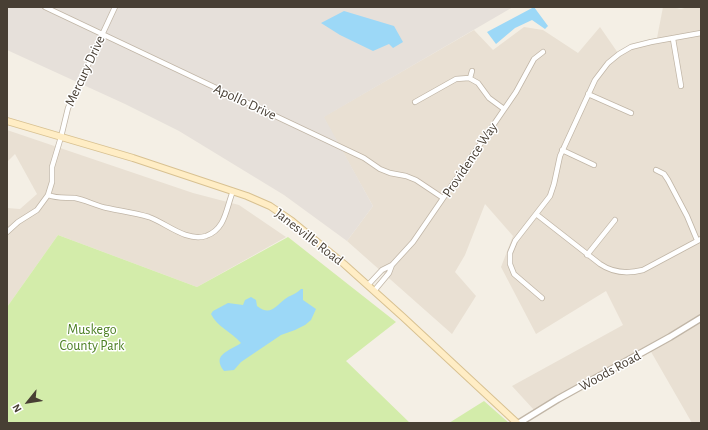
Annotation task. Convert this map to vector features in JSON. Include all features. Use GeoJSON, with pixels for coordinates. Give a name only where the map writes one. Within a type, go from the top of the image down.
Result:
{"type":"FeatureCollection","features":[{"type":"Feature","properties":{"kind":"main road","name":"Janesville Road"},"geometry":{"type":"LineString","coordinates":[[7,121],[133,158],[257,200],[284,216],[368,285],[518,423]]}},
{"type":"Feature","properties":{"kind":"street","name":"Apollo Drive"},"geometry":{"type":"LineString","coordinates":[[45,7],[364,158],[390,174],[406,176],[416,180],[443,198]]}},
{"type":"Feature","properties":{"kind":"street","name":"Mercury Drive"},"geometry":{"type":"LineString","coordinates":[[48,195],[52,182],[52,167],[68,108],[115,7]]}},
{"type":"Feature","properties":{"kind":"street"},"geometry":{"type":"LineString","coordinates":[[542,298],[514,274],[509,259],[512,246],[546,202],[552,190],[562,150],[594,80],[604,67],[619,54],[638,45],[701,33]]}},
{"type":"Feature","properties":{"kind":"street"},"geometry":{"type":"LineString","coordinates":[[673,39],[681,86]]}},
{"type":"Feature","properties":{"kind":"street","name":"Providence Way"},"geometry":{"type":"LineString","coordinates":[[374,291],[388,273],[392,265],[413,242],[521,85],[534,59],[543,52]]}},
{"type":"Feature","properties":{"kind":"street"},"geometry":{"type":"LineString","coordinates":[[470,78],[472,70]]}},
{"type":"Feature","properties":{"kind":"street"},"geometry":{"type":"LineString","coordinates":[[415,102],[456,79],[470,78],[478,83],[489,98],[504,109]]}},
{"type":"Feature","properties":{"kind":"street"},"geometry":{"type":"LineString","coordinates":[[588,94],[631,113]]}},
{"type":"Feature","properties":{"kind":"street"},"geometry":{"type":"LineString","coordinates":[[562,150],[594,165]]}},
{"type":"Feature","properties":{"kind":"street"},"geometry":{"type":"LineString","coordinates":[[536,214],[588,255],[609,269],[620,272],[635,272],[646,268],[699,239],[668,180],[664,174],[656,170]]}},
{"type":"Feature","properties":{"kind":"street"},"geometry":{"type":"LineString","coordinates":[[7,232],[18,222],[37,210],[48,195],[55,198],[75,198],[107,208],[144,216],[187,235],[199,237],[212,233],[221,225],[233,191]]}},
{"type":"Feature","properties":{"kind":"street"},"geometry":{"type":"LineString","coordinates":[[588,255],[615,220]]}},
{"type":"Feature","properties":{"kind":"street","name":"Providence Way"},"geometry":{"type":"LineString","coordinates":[[368,285],[382,270],[392,265]]}},
{"type":"Feature","properties":{"kind":"street","name":"Woods Road"},"geometry":{"type":"LineString","coordinates":[[518,423],[701,318]]}},
{"type":"Feature","properties":{"kind":"shaded area"},"geometry":{"type":"Polygon","coordinates":[[[7,7],[513,7],[324,117],[373,206],[347,241],[284,195],[179,131],[125,104],[7,50],[7,7]]]}},
{"type":"Feature","properties":{"kind":"shaded area"},"geometry":{"type":"Polygon","coordinates":[[[663,7],[681,9],[688,7],[701,7],[701,315],[534,410],[512,386],[623,325],[606,291],[536,334],[501,267],[513,236],[485,204],[465,255],[455,272],[476,296],[452,334],[347,241],[373,206],[323,117],[474,30],[493,50],[524,27],[543,30],[578,53],[600,27],[618,53],[629,46],[657,38],[663,7]]]}},
{"type":"Feature","properties":{"kind":"shaded area"},"geometry":{"type":"Polygon","coordinates":[[[7,130],[193,193],[239,205],[286,237],[197,287],[58,235],[7,307],[7,208],[20,209],[37,194],[15,154],[7,162],[7,130]]]}},
{"type":"Feature","properties":{"kind":"shaded area"},"geometry":{"type":"Polygon","coordinates":[[[701,320],[701,423],[692,423],[650,350],[701,320]]]}},
{"type":"Feature","properties":{"kind":"green space","name":"Muskego County Park"},"geometry":{"type":"Polygon","coordinates":[[[58,235],[197,287],[288,237],[396,322],[346,361],[410,423],[7,423],[7,307],[58,235]]]}},
{"type":"Feature","properties":{"kind":"green space"},"geometry":{"type":"Polygon","coordinates":[[[484,401],[509,423],[449,423],[484,401]]]}},
{"type":"Feature","properties":{"kind":"water"},"geometry":{"type":"Polygon","coordinates":[[[534,7],[548,26],[545,29],[532,20],[515,28],[496,44],[487,32],[534,7]]]}},
{"type":"Feature","properties":{"kind":"water"},"geometry":{"type":"Polygon","coordinates":[[[344,11],[394,26],[403,42],[393,48],[389,44],[373,51],[340,35],[321,23],[344,11]]]}},
{"type":"Feature","properties":{"kind":"water"},"geometry":{"type":"Polygon","coordinates":[[[303,289],[303,300],[316,309],[311,320],[295,330],[281,335],[241,362],[234,370],[224,371],[220,361],[221,357],[227,351],[241,343],[214,319],[211,314],[213,311],[228,303],[243,305],[245,300],[251,297],[256,300],[257,306],[265,310],[269,310],[303,289]]]}}]}
